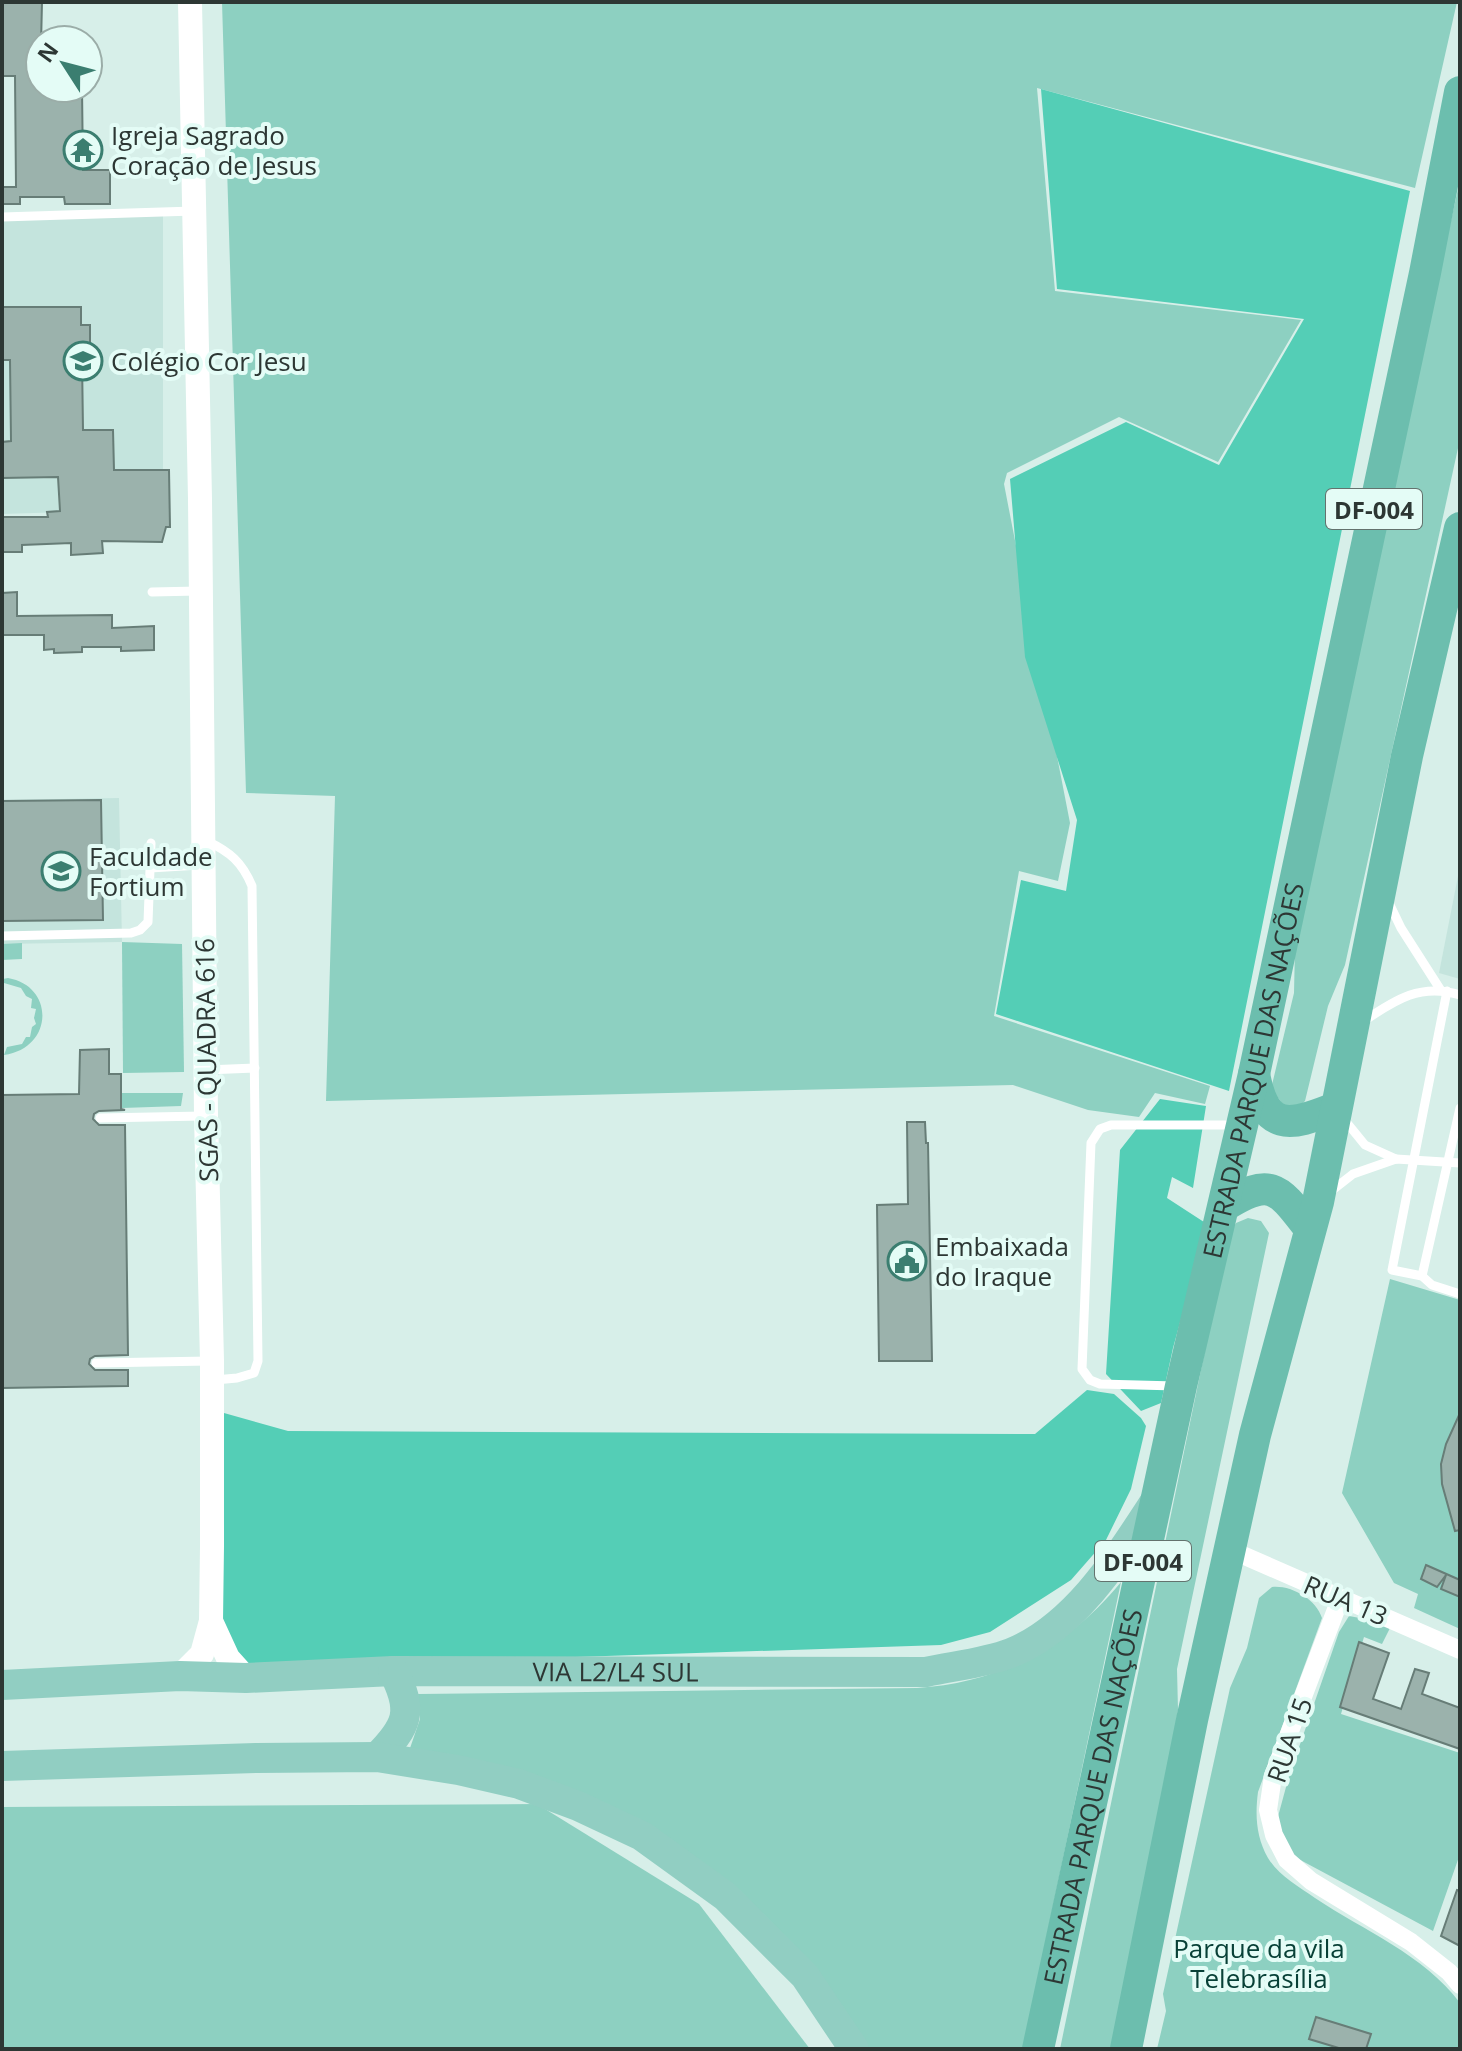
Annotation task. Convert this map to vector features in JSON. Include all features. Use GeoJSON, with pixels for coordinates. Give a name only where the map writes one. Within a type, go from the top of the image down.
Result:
{"type":"FeatureCollection","features":[{"type":"Feature","properties":{"kind":"highway","name":"ESTRADA PARQUE DAS NAÇÕES"},"geometry":{"type":"LineString","coordinates":[[1038,2049],[1181,1386],[1254,1074],[1425,273],[1460,92]]}},
{"type":"Feature","properties":{"kind":"highway","name":"DF-004"},"geometry":{"type":"LineString","coordinates":[[1126,2049],[1192,1720],[1255,1435],[1314,1215],[1407,756],[1460,528]]}},
{"type":"Feature","properties":{"kind":"highway"},"geometry":{"type":"LineString","coordinates":[[1254,1074],[1258,1095],[1269,1113],[1283,1121],[1300,1122],[1335,1108]]}},
{"type":"Feature","properties":{"kind":"highway"},"geometry":{"type":"LineString","coordinates":[[1224,1206],[1247,1192],[1266,1190],[1314,1215]]}},
{"type":"Feature","properties":{"kind":"main road","name":"VIA L2/L4 SUL"},"geometry":{"type":"LineString","coordinates":[[2,1685],[180,1676],[246,1678],[393,1671],[926,1672],[1011,1653],[1054,1627],[1108,1573],[1157,1498]]}},
{"type":"Feature","properties":{"kind":"main road"},"geometry":{"type":"LineString","coordinates":[[377,1757],[393,1740],[407,1706],[393,1671]]}},
{"type":"Feature","properties":{"kind":"main road"},"geometry":{"type":"LineString","coordinates":[[2,1766],[377,1757],[519,1784],[578,1806],[642,1836],[725,1896],[805,1976],[854,2049]]}},
{"type":"Feature","properties":{"kind":"street","name":"SGAS - QUADRA 616"},"geometry":{"type":"LineString","coordinates":[[180,1676],[202,1654],[211,1621],[212,1370],[190,2]]}},
{"type":"Feature","properties":{"kind":"street","name":"RUA 13"},"geometry":{"type":"LineString","coordinates":[[1231,1550],[1460,1650]]}},
{"type":"Feature","properties":{"kind":"street","name":"RUA 15"},"geometry":{"type":"LineString","coordinates":[[1340,1599],[1273,1776],[1268,1810],[1274,1835],[1287,1860],[1311,1881],[1411,1942],[1449,1972],[1460,1985]]}},
{"type":"Feature","properties":{"kind":"street","name":"SGAS - QUADRA 616"},"geometry":{"type":"LineString","coordinates":[[211,1621],[228,1658],[246,1678]]}},
{"type":"Feature","properties":{"kind":"lane"},"geometry":{"type":"LineString","coordinates":[[2,217],[194,211]]}},
{"type":"Feature","properties":{"kind":"lane"},"geometry":{"type":"LineString","coordinates":[[1438,630],[1460,583]]}},
{"type":"Feature","properties":{"kind":"lane"},"geometry":{"type":"LineString","coordinates":[[152,592],[201,590]]}},
{"type":"Feature","properties":{"kind":"lane"},"geometry":{"type":"LineString","coordinates":[[96,1363],[212,1370],[237,1378],[254,1373],[258,1361],[252,886],[245,869],[228,851],[204,840]]}},
{"type":"Feature","properties":{"kind":"lane"},"geometry":{"type":"LineString","coordinates":[[2,936],[131,933],[140,930],[148,922],[151,843]]}},
{"type":"Feature","properties":{"kind":"lane"},"geometry":{"type":"LineString","coordinates":[[150,868],[204,865]]}},
{"type":"Feature","properties":{"kind":"lane"},"geometry":{"type":"LineString","coordinates":[[1381,886],[1401,928],[1444,990],[1392,1270],[1422,1276],[1432,1285],[1460,1294]]}},
{"type":"Feature","properties":{"kind":"lane"},"geometry":{"type":"LineString","coordinates":[[1351,1029],[1402,998],[1444,990],[1460,995]]}},
{"type":"Feature","properties":{"kind":"lane"},"geometry":{"type":"LineString","coordinates":[[206,1070],[255,1068]]}},
{"type":"Feature","properties":{"kind":"lane"},"geometry":{"type":"LineString","coordinates":[[1335,1108],[1365,1145],[1396,1159]]}},
{"type":"Feature","properties":{"kind":"lane"},"geometry":{"type":"LineString","coordinates":[[1422,1276],[1455,1161],[1460,1108]]}},
{"type":"Feature","properties":{"kind":"lane"},"geometry":{"type":"LineString","coordinates":[[100,1118],[206,1116]]}},
{"type":"Feature","properties":{"kind":"lane"},"geometry":{"type":"LineString","coordinates":[[1181,1386],[1100,1384],[1090,1380],[1082,1369],[1091,1143],[1100,1129],[1111,1125],[1241,1125]]}},
{"type":"Feature","properties":{"kind":"lane"},"geometry":{"type":"LineString","coordinates":[[1314,1215],[1353,1174],[1396,1159],[1455,1161]]}},
{"type":"Feature","properties":{"kind":"shaded area","name":"Colégio Cor Jesu"},"geometry":{"type":"Polygon","coordinates":[[[163,211],[163,509],[2,514],[2,213],[163,211]]]}},
{"type":"Feature","properties":{"kind":"shaded area","name":"Faculdade Fortium"},"geometry":{"type":"Polygon","coordinates":[[[119,798],[122,942],[2,944],[2,800],[119,798]]]}},
{"type":"Feature","properties":{"kind":"shaded area"},"geometry":{"type":"Polygon","coordinates":[[[1460,866],[1460,979],[1439,973],[1460,866]]]}},
{"type":"Feature","properties":{"kind":"green space"},"geometry":{"type":"Polygon","coordinates":[[[222,2],[1457,2],[1415,188],[1037,88],[1055,291],[1301,320],[1218,462],[1119,417],[1007,473],[1004,484],[1070,823],[1058,881],[1019,871],[994,1016],[1210,1086],[1205,1104],[1155,1093],[1139,1117],[1088,1110],[1013,1085],[326,1101],[335,796],[246,793],[222,2]]]}},
{"type":"Feature","properties":{"kind":"green space"},"geometry":{"type":"Polygon","coordinates":[[[1041,89],[1410,191],[1229,1091],[996,1014],[1021,880],[1066,891],[1077,820],[1025,657],[1010,479],[1126,422],[1219,465],[1304,319],[1057,289],[1041,89]]]}},
{"type":"Feature","properties":{"kind":"green space"},"geometry":{"type":"Polygon","coordinates":[[[1460,180],[1460,439],[1345,965],[1328,1006],[1305,1101],[1300,1106],[1286,1108],[1271,1089],[1294,993],[1295,947],[1460,180]]]}},
{"type":"Feature","properties":{"kind":"green space"},"geometry":{"type":"Polygon","coordinates":[[[122,942],[182,944],[184,1072],[123,1073],[122,942]]]}},
{"type":"Feature","properties":{"kind":"green space"},"geometry":{"type":"Polygon","coordinates":[[[22,943],[22,959],[2,960],[2,944],[22,943]]]}},
{"type":"Feature","properties":{"kind":"green space"},"geometry":{"type":"Polygon","coordinates":[[[3,979],[23,983],[34,992],[41,1004],[42,1017],[40,1030],[32,1041],[20,1050],[4,1055],[7,1047],[22,1044],[26,1037],[30,1037],[36,1024],[36,1009],[31,1008],[32,999],[21,988],[4,983],[3,979]]]}},
{"type":"Feature","properties":{"kind":"green space"},"geometry":{"type":"Polygon","coordinates":[[[122,1093],[183,1093],[181,1106],[122,1108],[122,1093]]]}},
{"type":"Feature","properties":{"kind":"green space"},"geometry":{"type":"Polygon","coordinates":[[[1160,1099],[1206,1106],[1193,1188],[1172,1177],[1167,1198],[1207,1224],[1161,1403],[1141,1411],[1106,1374],[1120,1150],[1160,1099]]]}},
{"type":"Feature","properties":{"kind":"green space"},"geometry":{"type":"Polygon","coordinates":[[[1248,1218],[1261,1221],[1269,1233],[1177,1669],[1178,1710],[1119,2049],[1060,2049],[1229,1235],[1236,1223],[1248,1218]]]}},
{"type":"Feature","properties":{"kind":"green space"},"geometry":{"type":"Polygon","coordinates":[[[1390,1279],[1460,1300],[1460,1629],[1414,1608],[1418,1594],[1394,1583],[1342,1493],[1390,1279]]]}},
{"type":"Feature","properties":{"kind":"green space"},"geometry":{"type":"Polygon","coordinates":[[[1087,1390],[1114,1394],[1146,1426],[1131,1489],[1106,1540],[1071,1580],[990,1632],[941,1645],[248,1668],[224,1631],[219,1616],[224,1413],[288,1431],[1035,1434],[1087,1390]]]}},
{"type":"Feature","properties":{"kind":"green space"},"geometry":{"type":"Polygon","coordinates":[[[1121,1582],[1023,2049],[869,2049],[850,2018],[696,1860],[408,1754],[420,1719],[418,1694],[917,1688],[977,1678],[1031,1657],[1055,1642],[1101,1605],[1121,1582]]]}},
{"type":"Feature","properties":{"kind":"green space","name":"Parque da vila Telebrasília"},"geometry":{"type":"Polygon","coordinates":[[[1272,1587],[1287,1588],[1309,1599],[1322,1618],[1258,1792],[1257,1826],[1264,1850],[1272,1864],[1289,1880],[1392,1944],[1445,1986],[1460,2003],[1460,2049],[1157,2049],[1166,2011],[1163,1994],[1230,1688],[1247,1648],[1259,1598],[1272,1587]]]}},
{"type":"Feature","properties":{"kind":"green space"},"geometry":{"type":"Polygon","coordinates":[[[1349,1616],[1392,1624],[1382,1644],[1364,1637],[1341,1714],[1460,1753],[1460,1854],[1433,1931],[1291,1855],[1276,1824],[1289,1776],[1339,1632],[1349,1616]]]}},
{"type":"Feature","properties":{"kind":"green space"},"geometry":{"type":"Polygon","coordinates":[[[537,1804],[699,1904],[810,2049],[2,2049],[2,1807],[537,1804]]]}},
{"type":"Feature","properties":{"kind":"building"},"geometry":{"type":"Polygon","coordinates":[[[2,2],[42,2],[41,24],[24,24],[24,104],[82,104],[83,170],[110,170],[110,204],[65,204],[64,197],[20,197],[20,204],[2,204],[2,187],[16,187],[15,76],[2,76],[2,2]]]}},
{"type":"Feature","properties":{"kind":"building"},"geometry":{"type":"Polygon","coordinates":[[[2,307],[81,307],[81,325],[90,325],[90,345],[85,345],[85,359],[82,359],[83,430],[113,430],[114,470],[169,470],[170,527],[166,527],[162,542],[102,541],[103,553],[71,555],[71,543],[22,545],[22,552],[2,552],[2,517],[48,517],[47,512],[60,511],[58,477],[2,478],[2,442],[11,441],[10,360],[2,360],[2,307]]]}},
{"type":"Feature","properties":{"kind":"building"},"geometry":{"type":"Polygon","coordinates":[[[17,592],[17,616],[112,615],[112,628],[154,626],[154,650],[82,647],[82,652],[54,653],[54,649],[44,650],[44,635],[2,635],[2,593],[17,592]]]}},
{"type":"Feature","properties":{"kind":"building","name":"Faculdade Fortium"},"geometry":{"type":"Polygon","coordinates":[[[101,800],[103,920],[2,921],[2,801],[101,800]]]}},
{"type":"Feature","properties":{"kind":"building"},"geometry":{"type":"Polygon","coordinates":[[[109,1049],[109,1074],[121,1074],[121,1109],[125,1110],[99,1111],[93,1119],[99,1125],[125,1125],[128,1355],[95,1356],[89,1364],[95,1370],[128,1370],[128,1386],[2,1388],[2,1095],[79,1094],[80,1050],[109,1049]]]}},
{"type":"Feature","properties":{"kind":"building"},"geometry":{"type":"Polygon","coordinates":[[[907,1122],[925,1122],[928,1143],[932,1361],[879,1361],[877,1205],[908,1204],[907,1122]]]}},
{"type":"Feature","properties":{"kind":"building"},"geometry":{"type":"Polygon","coordinates":[[[1460,1413],[1460,1530],[1455,1531],[1442,1484],[1441,1464],[1460,1413]]]}},
{"type":"Feature","properties":{"kind":"building"},"geometry":{"type":"Polygon","coordinates":[[[1426,1565],[1460,1580],[1460,1597],[1441,1589],[1446,1575],[1437,1587],[1421,1579],[1426,1565]]]}},
{"type":"Feature","properties":{"kind":"building"},"geometry":{"type":"Polygon","coordinates":[[[1359,1642],[1389,1653],[1373,1699],[1401,1709],[1415,1669],[1429,1673],[1422,1694],[1460,1708],[1460,1749],[1340,1707],[1359,1642]]]}},
{"type":"Feature","properties":{"kind":"building"},"geometry":{"type":"Polygon","coordinates":[[[1457,1890],[1460,1891],[1460,1946],[1441,1936],[1457,1890]]]}},
{"type":"Feature","properties":{"kind":"building"},"geometry":{"type":"Polygon","coordinates":[[[1316,2017],[1371,2034],[1366,2049],[1342,2049],[1309,2039],[1316,2017]]]}},
{"type":"Feature","properties":{"kind":"place","name":"Igreja Sagrado Coração de Jesus"},"geometry":{"type":"Point","coordinates":[83,150]}},
{"type":"Feature","properties":{"kind":"place","name":"Colégio Cor Jesu"},"geometry":{"type":"Point","coordinates":[83,361]}},
{"type":"Feature","properties":{"kind":"place","name":"Faculdade Fortium"},"geometry":{"type":"Point","coordinates":[61,871]}},
{"type":"Feature","properties":{"kind":"place","name":"Embaixada do Iraque"},"geometry":{"type":"Point","coordinates":[907,1261]}}]}
